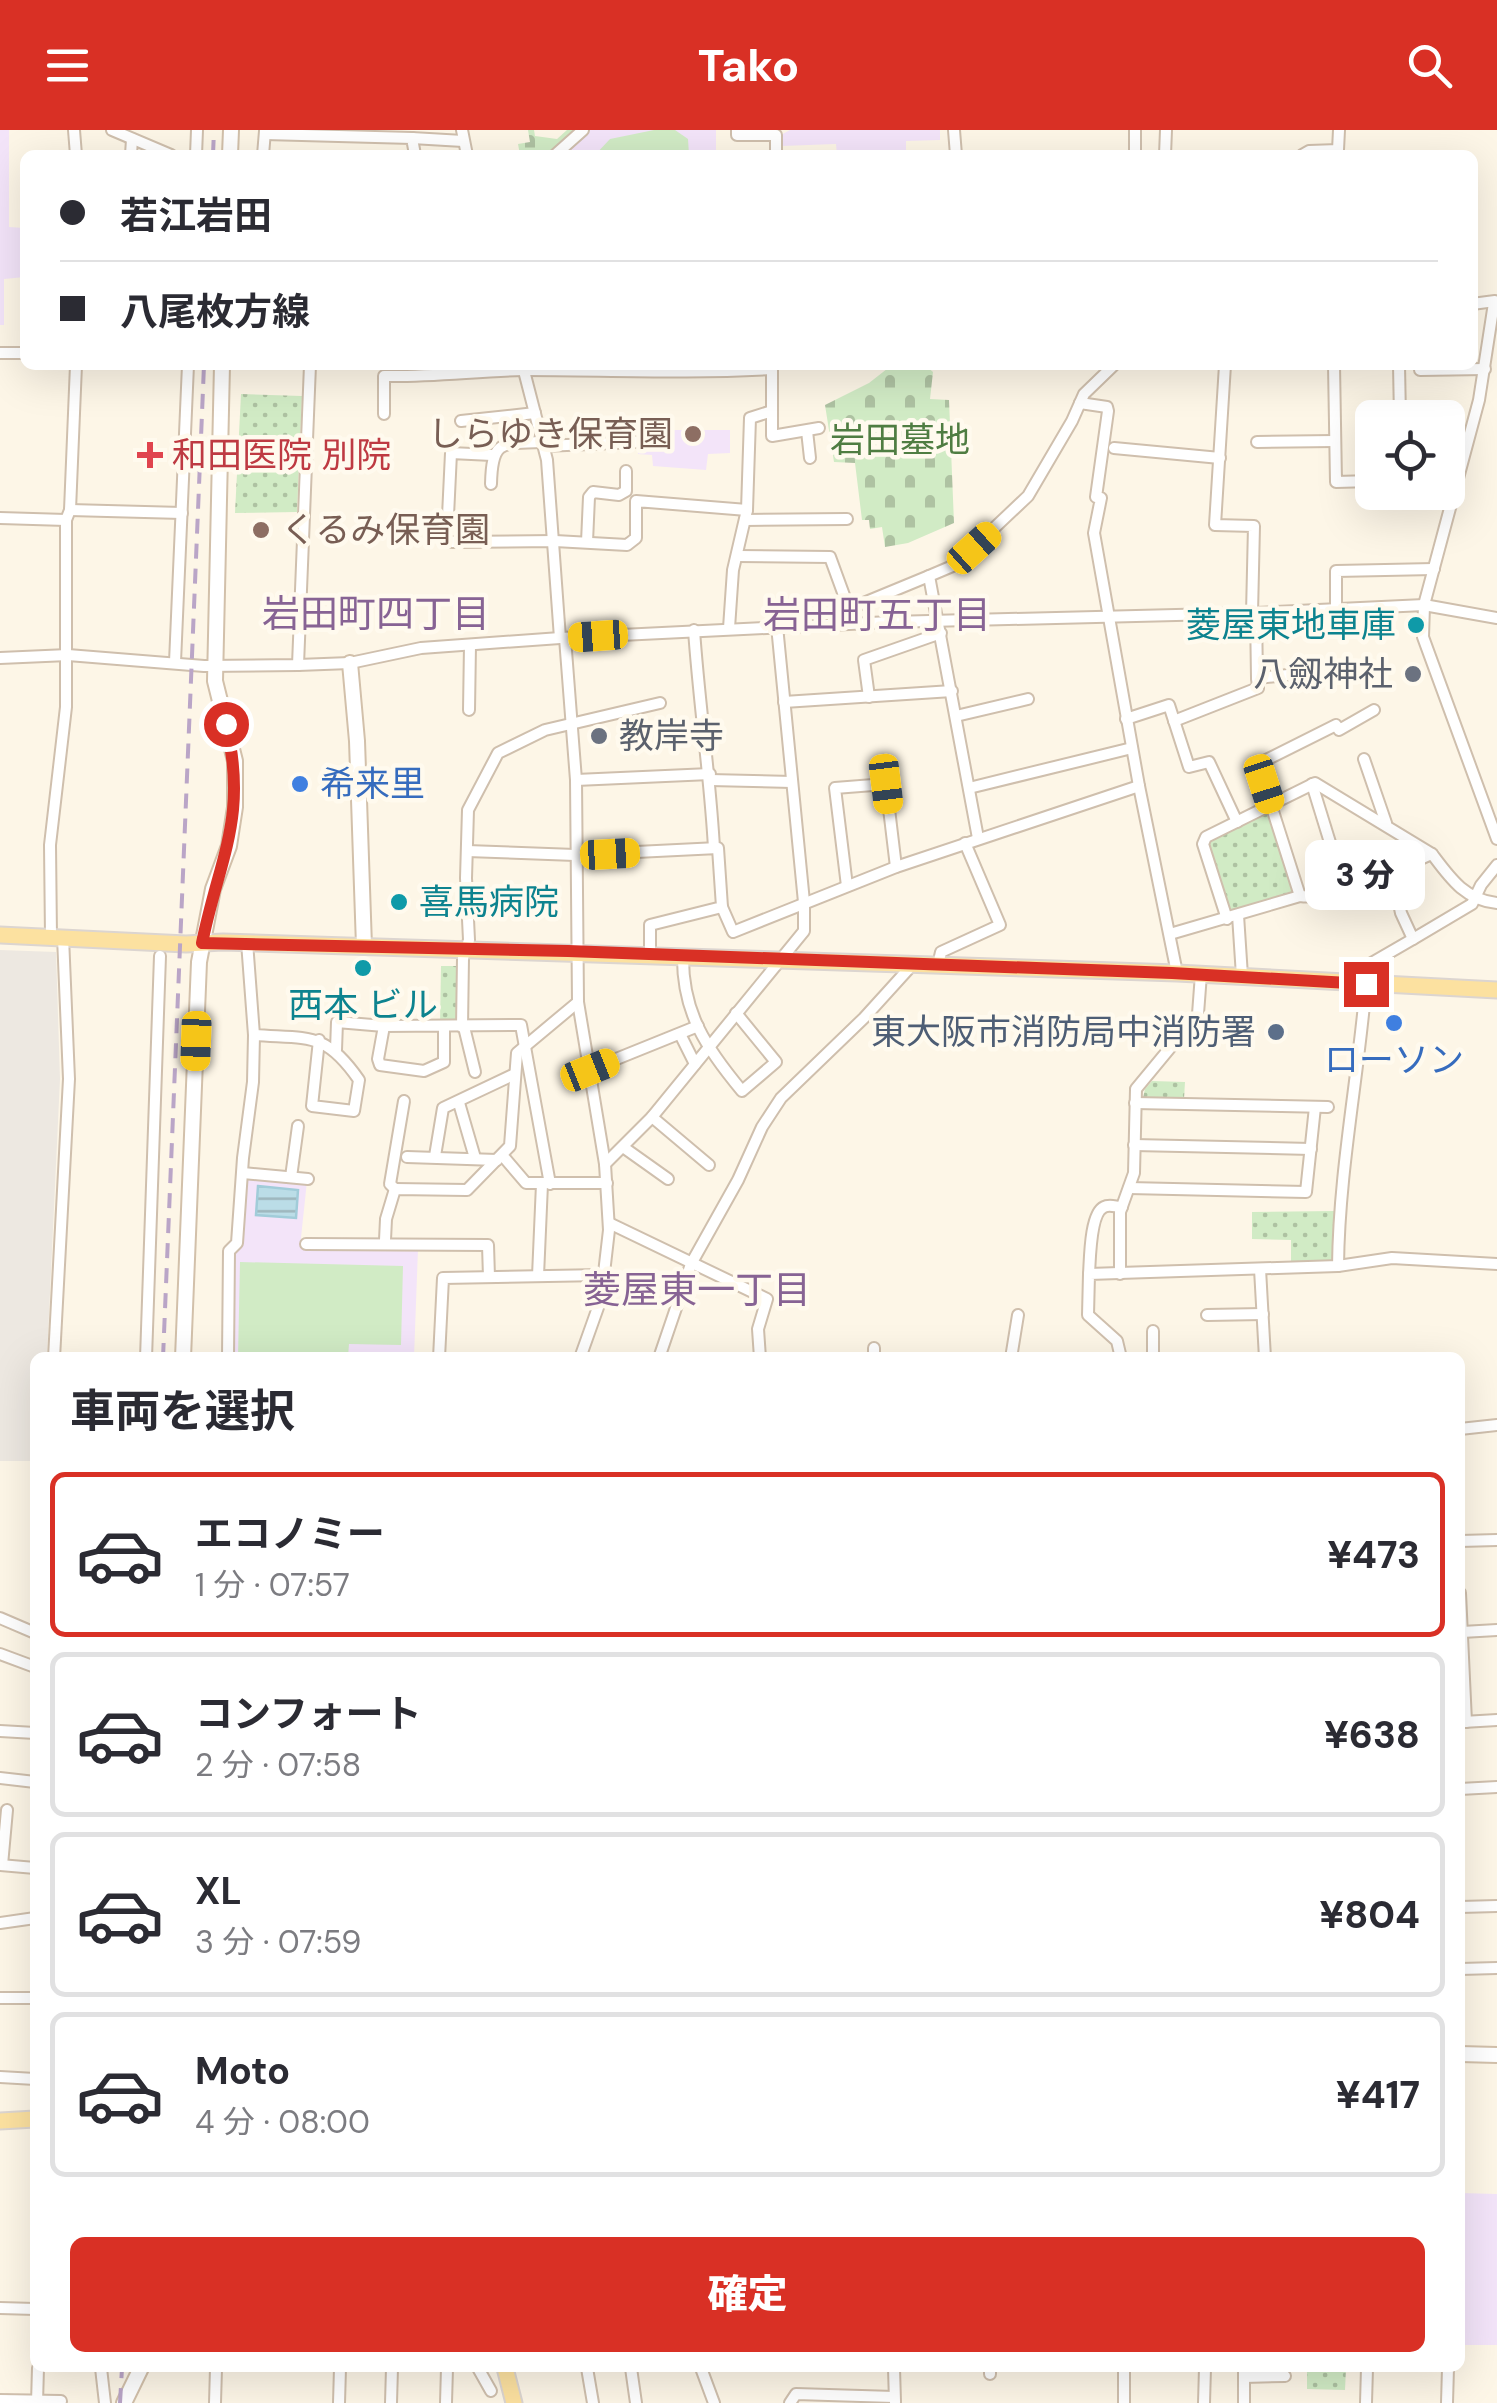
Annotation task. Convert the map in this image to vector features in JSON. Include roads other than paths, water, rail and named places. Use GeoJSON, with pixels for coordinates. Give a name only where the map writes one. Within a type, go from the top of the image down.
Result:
{"type":"FeatureCollection","features":[{"type":"Feature","properties":{"kind":"main road"},"geometry":{"type":"LineString","coordinates":[[0,935],[938,964],[1497,990]]}},
{"type":"Feature","properties":{"kind":"main road"},"geometry":{"type":"LineString","coordinates":[[0,2121],[30,2119]]}},
{"type":"Feature","properties":{"kind":"main road"},"geometry":{"type":"LineString","coordinates":[[506,2372],[514,2403]]}},
{"type":"Feature","properties":{"kind":"street"},"geometry":{"type":"LineString","coordinates":[[112,130],[159,150]]}},
{"type":"Feature","properties":{"kind":"street"},"geometry":{"type":"LineString","coordinates":[[561,150],[583,130]]}},
{"type":"Feature","properties":{"kind":"street"},"geometry":{"type":"LineString","coordinates":[[737,130],[737,135],[779,133]]}},
{"type":"Feature","properties":{"kind":"street"},"geometry":{"type":"LineString","coordinates":[[265,132],[462,136]]}},
{"type":"Feature","properties":{"kind":"street"},"geometry":{"type":"LineString","coordinates":[[131,150],[132,139]]}},
{"type":"Feature","properties":{"kind":"street"},"geometry":{"type":"LineString","coordinates":[[1495,301],[1485,369],[1424,605],[1423,636],[1497,839]]}},
{"type":"Feature","properties":{"kind":"street"},"geometry":{"type":"LineString","coordinates":[[1478,369],[1485,369]]}},
{"type":"Feature","properties":{"kind":"street"},"geometry":{"type":"LineString","coordinates":[[54,1352],[68,1079],[50,846],[66,707],[68,515],[76,370]]}},
{"type":"Feature","properties":{"kind":"street"},"geometry":{"type":"LineString","coordinates":[[175,662],[188,370]]}},
{"type":"Feature","properties":{"kind":"street"},"geometry":{"type":"LineString","coordinates":[[183,1352],[202,943],[236,808],[234,762],[214,666],[222,370]]}},
{"type":"Feature","properties":{"kind":"street"},"geometry":{"type":"LineString","coordinates":[[298,665],[310,370]]}},
{"type":"Feature","properties":{"kind":"street"},"geometry":{"type":"LineString","coordinates":[[384,414],[384,376],[422,377],[484,370]]}},
{"type":"Feature","properties":{"kind":"street"},"geometry":{"type":"LineString","coordinates":[[524,370],[543,444],[555,541],[576,780],[578,1002],[607,1183],[609,1223],[602,1299],[582,1352]]}},
{"type":"Feature","properties":{"kind":"street"},"geometry":{"type":"LineString","coordinates":[[772,370],[772,436],[813,430],[810,458]]}},
{"type":"Feature","properties":{"kind":"street"},"geometry":{"type":"LineString","coordinates":[[832,624],[849,609],[956,565],[1028,496],[1084,394],[1109,370]]}},
{"type":"Feature","properties":{"kind":"street"},"geometry":{"type":"LineString","coordinates":[[1174,720],[1258,688],[1254,526],[1215,524],[1225,370]]}},
{"type":"Feature","properties":{"kind":"street"},"geometry":{"type":"LineString","coordinates":[[1334,370],[1336,482],[1355,481]]}},
{"type":"Feature","properties":{"kind":"street"},"geometry":{"type":"LineString","coordinates":[[1399,370],[1400,400]]}},
{"type":"Feature","properties":{"kind":"street"},"geometry":{"type":"LineString","coordinates":[[1080,403],[1107,407],[1108,412],[1096,497],[1101,498],[1094,532],[1126,719],[1178,973]]}},
{"type":"Feature","properties":{"kind":"street"},"geometry":{"type":"LineString","coordinates":[[462,421],[535,412]]}},
{"type":"Feature","properties":{"kind":"street"},"geometry":{"type":"LineString","coordinates":[[729,628],[733,570],[746,515],[750,418],[772,412]]}},
{"type":"Feature","properties":{"kind":"street"},"geometry":{"type":"LineString","coordinates":[[1258,442],[1335,441]]}},
{"type":"Feature","properties":{"kind":"street"},"geometry":{"type":"LineString","coordinates":[[491,484],[492,455],[515,442],[635,442]]}},
{"type":"Feature","properties":{"kind":"street"},"geometry":{"type":"LineString","coordinates":[[1114,448],[1220,458]]}},
{"type":"Feature","properties":{"kind":"street"},"geometry":{"type":"LineString","coordinates":[[448,516],[450,454],[492,455]]}},
{"type":"Feature","properties":{"kind":"street"},"geometry":{"type":"LineString","coordinates":[[587,542],[588,497],[594,492],[619,495],[626,491],[626,471]]}},
{"type":"Feature","properties":{"kind":"street"},"geometry":{"type":"LineString","coordinates":[[452,542],[628,545],[636,538],[636,501],[746,515],[846,519]]}},
{"type":"Feature","properties":{"kind":"street"},"geometry":{"type":"LineString","coordinates":[[0,518],[182,513]]}},
{"type":"Feature","properties":{"kind":"street"},"geometry":{"type":"LineString","coordinates":[[738,556],[830,557],[849,609]]}},
{"type":"Feature","properties":{"kind":"street"},"geometry":{"type":"LineString","coordinates":[[1336,610],[1336,571],[1434,569]]}},
{"type":"Feature","properties":{"kind":"street"},"geometry":{"type":"LineString","coordinates":[[929,576],[978,838]]}},
{"type":"Feature","properties":{"kind":"street"},"geometry":{"type":"LineString","coordinates":[[0,658],[68,655],[214,666],[298,665],[350,663],[420,648],[777,626],[940,627],[1107,616],[1424,605],[1497,618]]}},
{"type":"Feature","properties":{"kind":"street"},"geometry":{"type":"LineString","coordinates":[[605,1164],[652,1117],[804,931],[777,626]]}},
{"type":"Feature","properties":{"kind":"street"},"geometry":{"type":"LineString","coordinates":[[868,696],[864,660],[940,627]]}},
{"type":"Feature","properties":{"kind":"street"},"geometry":{"type":"LineString","coordinates":[[694,630],[714,848]]}},
{"type":"Feature","properties":{"kind":"street"},"geometry":{"type":"LineString","coordinates":[[469,710],[470,645]]}},
{"type":"Feature","properties":{"kind":"street"},"geometry":{"type":"LineString","coordinates":[[350,663],[358,742],[364,946]]}},
{"type":"Feature","properties":{"kind":"street"},"geometry":{"type":"LineString","coordinates":[[1258,678],[1308,672]]}},
{"type":"Feature","properties":{"kind":"street"},"geometry":{"type":"LineString","coordinates":[[784,702],[952,691]]}},
{"type":"Feature","properties":{"kind":"street"},"geometry":{"type":"LineString","coordinates":[[956,716],[1028,699]]}},
{"type":"Feature","properties":{"kind":"street"},"geometry":{"type":"LineString","coordinates":[[475,1072],[463,1026],[464,958],[469,940],[468,810],[498,754],[520,740],[572,721],[660,702]]}},
{"type":"Feature","properties":{"kind":"street"},"geometry":{"type":"LineString","coordinates":[[1126,719],[1168,705],[1189,767],[1210,762],[1237,822]]}},
{"type":"Feature","properties":{"kind":"street"},"geometry":{"type":"LineString","coordinates":[[1300,896],[1258,764],[1336,725],[1339,730],[1374,710]]}},
{"type":"Feature","properties":{"kind":"street"},"geometry":{"type":"LineString","coordinates":[[969,788],[1132,748]]}},
{"type":"Feature","properties":{"kind":"street"},"geometry":{"type":"LineString","coordinates":[[1364,758],[1386,824]]}},
{"type":"Feature","properties":{"kind":"street"},"geometry":{"type":"LineString","coordinates":[[576,780],[710,777],[792,782]]}},
{"type":"Feature","properties":{"kind":"street"},"geometry":{"type":"LineString","coordinates":[[847,886],[834,788],[886,784],[896,867]]}},
{"type":"Feature","properties":{"kind":"street"},"geometry":{"type":"LineString","coordinates":[[1312,784],[1344,888]]}},
{"type":"Feature","properties":{"kind":"street"},"geometry":{"type":"LineString","coordinates":[[1242,976],[1232,917],[1203,844],[1206,837],[1312,784],[1432,854],[1455,886],[1497,903]]}},
{"type":"Feature","properties":{"kind":"street"},"geometry":{"type":"LineString","coordinates":[[467,852],[575,855],[718,848],[722,908],[734,932],[896,867],[1139,786]]}},
{"type":"Feature","properties":{"kind":"street"},"geometry":{"type":"LineString","coordinates":[[938,964],[941,952],[1000,925],[965,843]]}},
{"type":"Feature","properties":{"kind":"street"},"geometry":{"type":"LineString","coordinates":[[1170,934],[1300,896],[1344,888],[1432,854]]}},
{"type":"Feature","properties":{"kind":"street"},"geometry":{"type":"LineString","coordinates":[[1338,1266],[1339,1200],[1356,1084],[1356,972],[1472,904],[1497,866]]}},
{"type":"Feature","properties":{"kind":"street"},"geometry":{"type":"LineString","coordinates":[[1392,871],[1401,913],[1413,939]]}},
{"type":"Feature","properties":{"kind":"street"},"geometry":{"type":"LineString","coordinates":[[650,954],[650,925],[722,908]]}},
{"type":"Feature","properties":{"kind":"street"},"geometry":{"type":"LineString","coordinates":[[228,1352],[229,1251],[237,1243],[253,1082],[254,1034],[247,942]]}},
{"type":"Feature","properties":{"kind":"street"},"geometry":{"type":"LineString","coordinates":[[146,1352],[160,956]]}},
{"type":"Feature","properties":{"kind":"street"},"geometry":{"type":"LineString","coordinates":[[683,956],[682,985],[707,1049],[742,1091],[776,1062],[736,1013]]}},
{"type":"Feature","properties":{"kind":"street"},"geometry":{"type":"LineString","coordinates":[[660,1352],[691,1264],[780,1098],[864,1018],[913,964]]}},
{"type":"Feature","properties":{"kind":"street"},"geometry":{"type":"LineString","coordinates":[[1120,1274],[1122,1207],[1134,1173],[1136,1089],[1142,1077],[1198,1014],[1200,974]]}},
{"type":"Feature","properties":{"kind":"street"},"geometry":{"type":"LineString","coordinates":[[404,1101],[390,1184],[395,1189],[468,1190],[510,1146],[517,1053],[578,1002]]}},
{"type":"Feature","properties":{"kind":"street"},"geometry":{"type":"LineString","coordinates":[[336,1050],[337,1022],[384,1026],[522,1025],[546,1184],[538,1276]]}},
{"type":"Feature","properties":{"kind":"street"},"geometry":{"type":"LineString","coordinates":[[384,1026],[380,1066],[424,1071],[444,1062],[444,1026]]}},
{"type":"Feature","properties":{"kind":"street"},"geometry":{"type":"LineString","coordinates":[[590,1070],[698,1026]]}},
{"type":"Feature","properties":{"kind":"street"},"geometry":{"type":"LineString","coordinates":[[254,1034],[320,1040],[336,1050],[359,1080],[354,1111],[312,1106],[320,1040]]}},
{"type":"Feature","properties":{"kind":"street"},"geometry":{"type":"LineString","coordinates":[[680,1034],[695,1064]]}},
{"type":"Feature","properties":{"kind":"street"},"geometry":{"type":"LineString","coordinates":[[435,1156],[443,1108],[515,1074]]}},
{"type":"Feature","properties":{"kind":"street"},"geometry":{"type":"LineString","coordinates":[[458,1102],[475,1158]]}},
{"type":"Feature","properties":{"kind":"street"},"geometry":{"type":"LineString","coordinates":[[1129,1188],[1306,1192],[1310,1149],[1322,1107],[1135,1103]]}},
{"type":"Feature","properties":{"kind":"street"},"geometry":{"type":"LineString","coordinates":[[652,1117],[709,1165]]}},
{"type":"Feature","properties":{"kind":"street"},"geometry":{"type":"LineString","coordinates":[[291,1177],[298,1126]]}},
{"type":"Feature","properties":{"kind":"street"},"geometry":{"type":"LineString","coordinates":[[1134,1145],[1310,1149]]}},
{"type":"Feature","properties":{"kind":"street"},"geometry":{"type":"LineString","coordinates":[[623,1147],[668,1180]]}},
{"type":"Feature","properties":{"kind":"street"},"geometry":{"type":"LineString","coordinates":[[407,1157],[499,1158],[526,1183],[607,1183]]}},
{"type":"Feature","properties":{"kind":"street"},"geometry":{"type":"LineString","coordinates":[[244,1173],[308,1179]]}},
{"type":"Feature","properties":{"kind":"street"},"geometry":{"type":"LineString","coordinates":[[385,1240],[386,1219],[395,1189]]}},
{"type":"Feature","properties":{"kind":"street"},"geometry":{"type":"LineString","coordinates":[[1120,1352],[1117,1341],[1088,1315],[1092,1236],[1099,1210],[1104,1206],[1122,1207]]}},
{"type":"Feature","properties":{"kind":"street"},"geometry":{"type":"LineString","coordinates":[[609,1223],[766,1299],[758,1329],[760,1352]]}},
{"type":"Feature","properties":{"kind":"street"},"geometry":{"type":"LineString","coordinates":[[306,1244],[488,1244],[488,1277]]}},
{"type":"Feature","properties":{"kind":"street"},"geometry":{"type":"LineString","coordinates":[[1089,1274],[1338,1266],[1392,1258],[1497,1264]]}},
{"type":"Feature","properties":{"kind":"street"},"geometry":{"type":"LineString","coordinates":[[1260,1269],[1265,1352]]}},
{"type":"Feature","properties":{"kind":"street"},"geometry":{"type":"LineString","coordinates":[[439,1352],[443,1278],[602,1275]]}},
{"type":"Feature","properties":{"kind":"street"},"geometry":{"type":"LineString","coordinates":[[1207,1315],[1263,1314]]}},
{"type":"Feature","properties":{"kind":"street"},"geometry":{"type":"LineString","coordinates":[[1012,1352],[1018,1315]]}},
{"type":"Feature","properties":{"kind":"street"},"geometry":{"type":"LineString","coordinates":[[1153,1331],[1153,1352]]}},
{"type":"Feature","properties":{"kind":"street"},"geometry":{"type":"LineString","coordinates":[[1465,1428],[1497,1425]]}},
{"type":"Feature","properties":{"kind":"street"},"geometry":{"type":"LineString","coordinates":[[1465,1541],[1497,1540]]}},
{"type":"Feature","properties":{"kind":"street"},"geometry":{"type":"LineString","coordinates":[[0,1618],[30,1631]]}},
{"type":"Feature","properties":{"kind":"street"},"geometry":{"type":"LineString","coordinates":[[1465,1637],[1497,1630]]}},
{"type":"Feature","properties":{"kind":"street"},"geometry":{"type":"LineString","coordinates":[[0,1654],[30,1665]]}},
{"type":"Feature","properties":{"kind":"street"},"geometry":{"type":"LineString","coordinates":[[1465,1722],[1497,1720]]}},
{"type":"Feature","properties":{"kind":"street"},"geometry":{"type":"LineString","coordinates":[[0,1731],[30,1732]]}},
{"type":"Feature","properties":{"kind":"street"},"geometry":{"type":"LineString","coordinates":[[0,1778],[30,1781]]}},
{"type":"Feature","properties":{"kind":"street"},"geometry":{"type":"LineString","coordinates":[[1465,1789],[1497,1787]]}},
{"type":"Feature","properties":{"kind":"street"},"geometry":{"type":"LineString","coordinates":[[7,1810],[1,1865],[30,1868]]}},
{"type":"Feature","properties":{"kind":"street"},"geometry":{"type":"LineString","coordinates":[[1465,1907],[1497,1906]]}},
{"type":"Feature","properties":{"kind":"street"},"geometry":{"type":"LineString","coordinates":[[0,1923],[30,1919]]}},
{"type":"Feature","properties":{"kind":"street"},"geometry":{"type":"LineString","coordinates":[[1465,1969],[1497,1968]]}},
{"type":"Feature","properties":{"kind":"street"},"geometry":{"type":"LineString","coordinates":[[0,1998],[30,1998]]}},
{"type":"Feature","properties":{"kind":"street"},"geometry":{"type":"LineString","coordinates":[[1465,2054],[1497,2055]]}},
{"type":"Feature","properties":{"kind":"street"},"geometry":{"type":"LineString","coordinates":[[0,2077],[30,2080]]}},
{"type":"Feature","properties":{"kind":"street"},"geometry":{"type":"LineString","coordinates":[[0,2308],[30,2309]]}},
{"type":"Feature","properties":{"kind":"street"},"geometry":{"type":"LineString","coordinates":[[37,2402],[38,2372]]}},
{"type":"Feature","properties":{"kind":"street"},"geometry":{"type":"LineString","coordinates":[[101,2372],[105,2403]]}},
{"type":"Feature","properties":{"kind":"street"},"geometry":{"type":"LineString","coordinates":[[128,2399],[139,2372]]}},
{"type":"Feature","properties":{"kind":"street"},"geometry":{"type":"LineString","coordinates":[[216,2372],[216,2403]]}},
{"type":"Feature","properties":{"kind":"street"},"geometry":{"type":"LineString","coordinates":[[339,2403],[340,2372]]}},
{"type":"Feature","properties":{"kind":"street"},"geometry":{"type":"LineString","coordinates":[[391,2403],[392,2372]]}},
{"type":"Feature","properties":{"kind":"street"},"geometry":{"type":"LineString","coordinates":[[446,2403],[447,2372]]}},
{"type":"Feature","properties":{"kind":"street"},"geometry":{"type":"LineString","coordinates":[[480,2372],[492,2391]]}},
{"type":"Feature","properties":{"kind":"street"},"geometry":{"type":"LineString","coordinates":[[588,2372],[593,2403]]}},
{"type":"Feature","properties":{"kind":"street"},"geometry":{"type":"LineString","coordinates":[[632,2372],[636,2403]]}},
{"type":"Feature","properties":{"kind":"street"},"geometry":{"type":"LineString","coordinates":[[702,2372],[714,2403]]}},
{"type":"Feature","properties":{"kind":"street"},"geometry":{"type":"LineString","coordinates":[[790,2403],[796,2394],[894,2400],[894,2372]]}},
{"type":"Feature","properties":{"kind":"street"},"geometry":{"type":"LineString","coordinates":[[1124,2372],[1124,2403]]}},
{"type":"Feature","properties":{"kind":"street"},"geometry":{"type":"LineString","coordinates":[[1204,2403],[1205,2372]]}},
{"type":"Feature","properties":{"kind":"street"},"geometry":{"type":"LineString","coordinates":[[1244,2403],[1244,2372],[1285,2377]]}},
{"type":"Feature","properties":{"kind":"street"},"geometry":{"type":"LineString","coordinates":[[1366,2403],[1367,2372]]}},
{"type":"Feature","properties":{"kind":"street"},"geometry":{"type":"LineString","coordinates":[[1447,2403],[1448,2372]]}},
{"type":"Feature","properties":{"kind":"street"},"geometry":{"type":"LineString","coordinates":[[0,2400],[61,2401]]}},
{"type":"Feature","properties":{"kind":"water"},"geometry":{"type":"Polygon","coordinates":[[[258,1186],[298,1190],[296,1218],[256,1215],[258,1186]]]}},
{"type":"Feature","properties":{"kind":"railway"},"geometry":{"type":"LineString","coordinates":[[213,150],[214,130]]}},
{"type":"Feature","properties":{"kind":"railway"},"geometry":{"type":"LineString","coordinates":[[163,1352],[204,370]]}},
{"type":"Feature","properties":{"kind":"railway"},"geometry":{"type":"LineString","coordinates":[[120,2403],[122,2372]]}},
{"type":"Feature","properties":{"kind":"place","name":"しらゆき保育園"},"geometry":{"type":"Point","coordinates":[693,434]}},
{"type":"Feature","properties":{"kind":"place","name":"和田医院 別院"},"geometry":{"type":"Point","coordinates":[150,455]}},
{"type":"Feature","properties":{"kind":"place","name":"くるみ保育園"},"geometry":{"type":"Point","coordinates":[261,530]}},
{"type":"Feature","properties":{"kind":"place","name":"菱屋東地車庫"},"geometry":{"type":"Point","coordinates":[1416,625]}},
{"type":"Feature","properties":{"kind":"place","name":"八劔神社"},"geometry":{"type":"Point","coordinates":[1413,674]}},
{"type":"Feature","properties":{"kind":"place","name":"教岸寺"},"geometry":{"type":"Point","coordinates":[599,736]}},
{"type":"Feature","properties":{"kind":"place","name":"希来里"},"geometry":{"type":"Point","coordinates":[300,784]}},
{"type":"Feature","properties":{"kind":"place","name":"喜馬病院"},"geometry":{"type":"Point","coordinates":[399,902]}},
{"type":"Feature","properties":{"kind":"place","name":"西本 ビル"},"geometry":{"type":"Point","coordinates":[363,968]}},
{"type":"Feature","properties":{"kind":"place","name":"ローソン"},"geometry":{"type":"Point","coordinates":[1394,1023]}},
{"type":"Feature","properties":{"kind":"place","name":"東大阪市消防局中消防署"},"geometry":{"type":"Point","coordinates":[1276,1032]}},
{"type":"Feature","properties":{"kind":"district","name":"岩田町四丁目"},"geometry":{"type":"Point","coordinates":[376,614]}},
{"type":"Feature","properties":{"kind":"district","name":"岩田町五丁目"},"geometry":{"type":"Point","coordinates":[877,615]}},
{"type":"Feature","properties":{"kind":"district","name":"菱屋東一丁目"},"geometry":{"type":"Point","coordinates":[697,1290]}},
{"type":"Feature","properties":{"kind":"park label","name":"岩田墓地"},"geometry":{"type":"Point","coordinates":[900,440]}}]}
